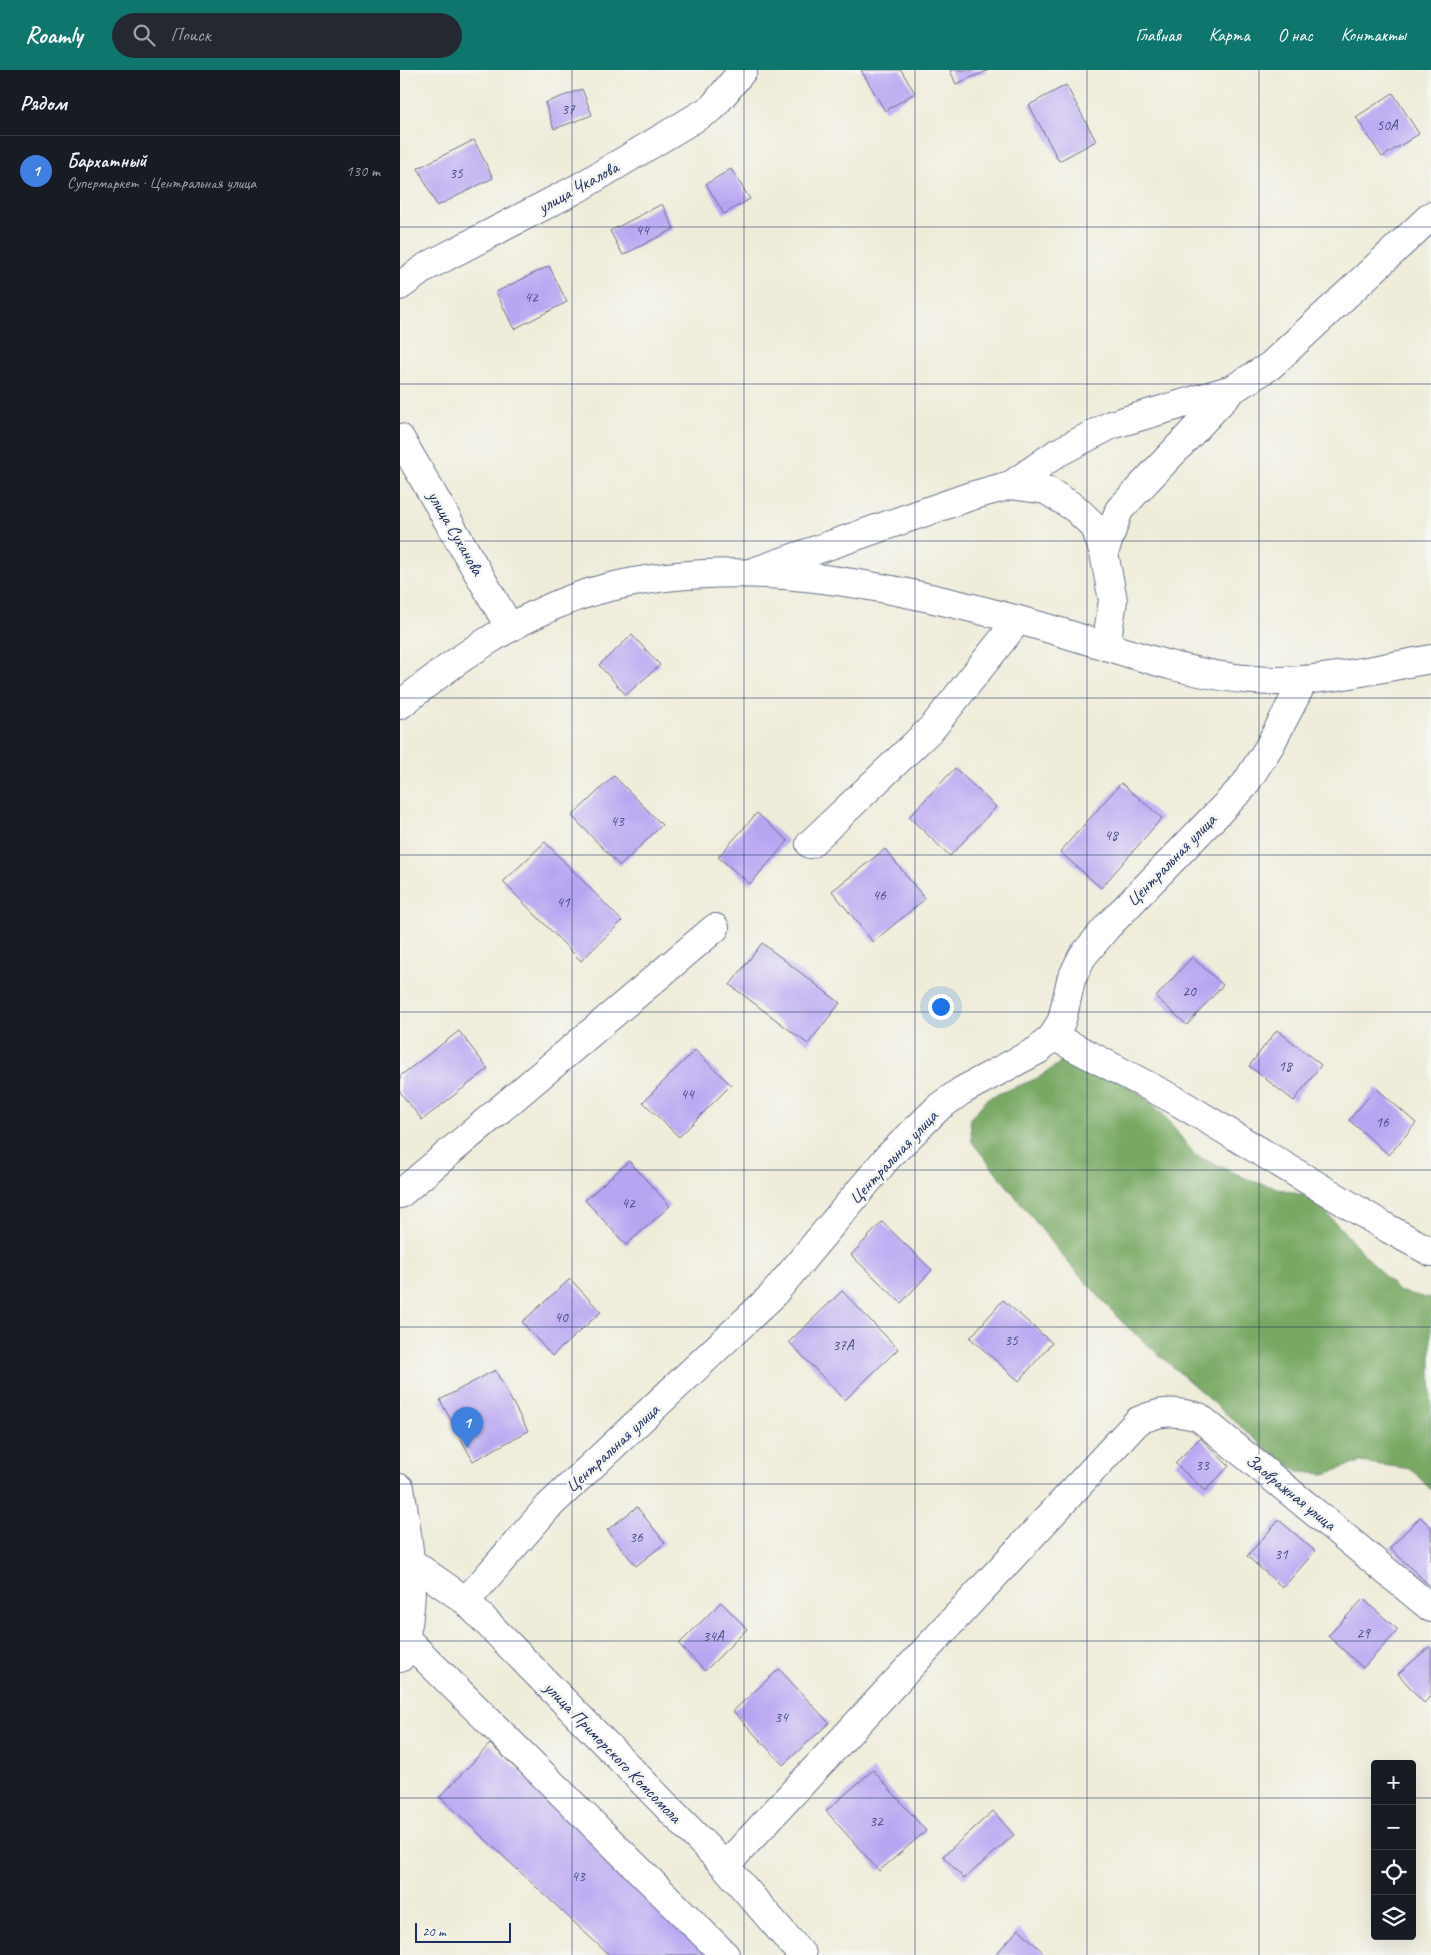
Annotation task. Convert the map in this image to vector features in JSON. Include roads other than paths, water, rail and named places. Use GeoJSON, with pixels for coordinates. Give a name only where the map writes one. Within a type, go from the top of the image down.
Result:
{"type":"FeatureCollection","features":[{"type":"Feature","properties":{"kind":"street","name":"улица Чкалова"},"geometry":{"type":"LineString","coordinates":[[400,286],[426,267],[580,187],[712,108],[743,70]]}},
{"type":"Feature","properties":{"kind":"street"},"geometry":{"type":"LineString","coordinates":[[1104,553],[1119,510],[1233,389],[1270,366],[1431,216]]}},
{"type":"Feature","properties":{"kind":"street"},"geometry":{"type":"LineString","coordinates":[[750,573],[972,496],[1011,485],[1058,453],[1111,425],[1233,389]]}},
{"type":"Feature","properties":{"kind":"street","name":"улица Суханова"},"geometry":{"type":"LineString","coordinates":[[400,438],[510,628]]}},
{"type":"Feature","properties":{"kind":"street"},"geometry":{"type":"LineString","coordinates":[[1011,485],[1046,490],[1075,508],[1095,527],[1104,553],[1112,600],[1106,646]]}},
{"type":"Feature","properties":{"kind":"street"},"geometry":{"type":"LineString","coordinates":[[400,705],[443,669],[510,628],[562,603],[606,588],[681,576],[750,573],[824,580],[913,595],[1018,620],[1208,675],[1256,681],[1304,680],[1431,659]]}},
{"type":"Feature","properties":{"kind":"street"},"geometry":{"type":"LineString","coordinates":[[810,844],[933,728],[1018,620]]}},
{"type":"Feature","properties":{"kind":"street","name":"Центральная улица"},"geometry":{"type":"LineString","coordinates":[[466,1600],[548,1508],[771,1297],[888,1157],[939,1107],[963,1090],[1038,1050],[1053,1036],[1062,1020],[1071,980],[1082,957],[1107,926],[1244,786],[1269,747],[1304,680]]}},
{"type":"Feature","properties":{"kind":"street"},"geometry":{"type":"LineString","coordinates":[[400,1194],[715,928]]}},
{"type":"Feature","properties":{"kind":"street"},"geometry":{"type":"LineString","coordinates":[[1053,1036],[1175,1100],[1389,1229],[1431,1252]]}},
{"type":"Feature","properties":{"kind":"street","name":"Заовражная улица"},"geometry":{"type":"LineString","coordinates":[[725,1866],[1138,1421],[1156,1413],[1178,1412],[1199,1417],[1431,1608]]}},
{"type":"Feature","properties":{"kind":"street"},"geometry":{"type":"LineString","coordinates":[[400,1488],[412,1563],[410,1612],[403,1649],[725,1955]]}},
{"type":"Feature","properties":{"kind":"street","name":"улица Приморского Комсомола"},"geometry":{"type":"LineString","coordinates":[[412,1563],[466,1600],[725,1866],[802,1955]]}},
{"type":"Feature","properties":{"kind":"place","name":"Бархатный"},"geometry":{"type":"Point","coordinates":[467,1448]}}]}
